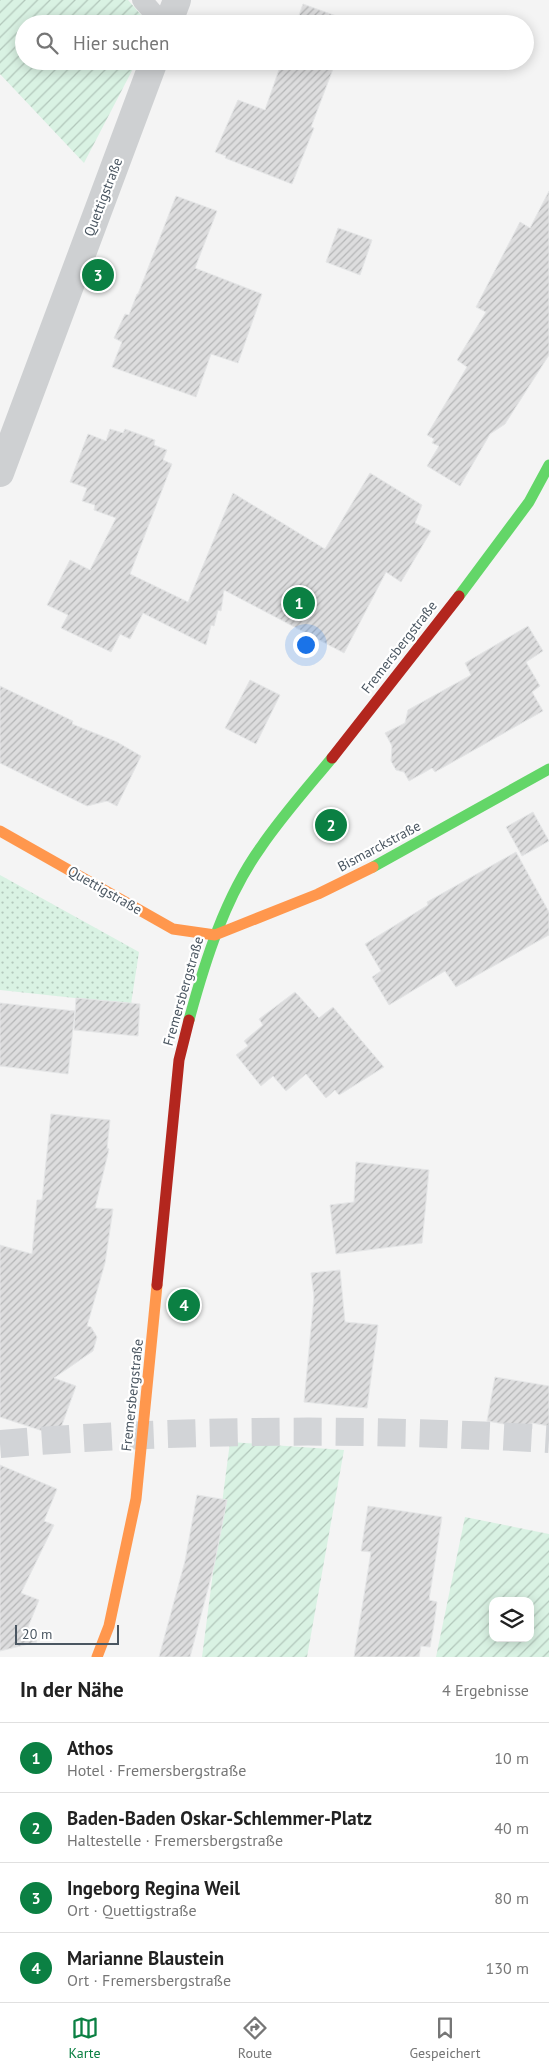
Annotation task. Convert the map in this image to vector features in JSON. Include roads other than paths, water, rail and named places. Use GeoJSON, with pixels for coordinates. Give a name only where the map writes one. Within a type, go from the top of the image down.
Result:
{"type":"FeatureCollection","features":[{"type":"Feature","properties":{"kind":"main road","name":"Fremersbergstraße"},"geometry":{"type":"LineString","coordinates":[[97,1657],[109,1626],[136,1498],[179,1060],[192,1002],[215,935],[241,880],[260,848],[425,641],[529,502],[549,465]]}},
{"type":"Feature","properties":{"kind":"main road","name":"Bismarckstraße"},"geometry":{"type":"LineString","coordinates":[[215,935],[335,886],[394,856],[549,769]]}},
{"type":"Feature","properties":{"kind":"main road","name":"Quettigstraße"},"geometry":{"type":"LineString","coordinates":[[0,831],[173,929],[215,935]]}},
{"type":"Feature","properties":{"kind":"street"},"geometry":{"type":"LineString","coordinates":[[171,15],[177,0]]}},
{"type":"Feature","properties":{"kind":"street","name":"Quettigstraße"},"geometry":{"type":"LineString","coordinates":[[0,473],[151,70]]}},
{"type":"Feature","properties":{"kind":"lane"},"geometry":{"type":"LineString","coordinates":[[142,0],[155,15]]}},
{"type":"Feature","properties":{"kind":"tunnel"},"geometry":{"type":"LineString","coordinates":[[0,1444],[137,1435],[274,1432],[412,1433],[549,1439]]}},
{"type":"Feature","properties":{"kind":"place","name":"Ingeborg Regina Weil"},"geometry":{"type":"Point","coordinates":[98,275]}},
{"type":"Feature","properties":{"kind":"place","name":"Athos"},"geometry":{"type":"Point","coordinates":[299,603]}},
{"type":"Feature","properties":{"kind":"place","name":"Baden-Baden Oskar-Schlemmer-Platz"},"geometry":{"type":"Point","coordinates":[331,825]}},
{"type":"Feature","properties":{"kind":"place","name":"Marianne Blaustein"},"geometry":{"type":"Point","coordinates":[184,1305]}}]}
